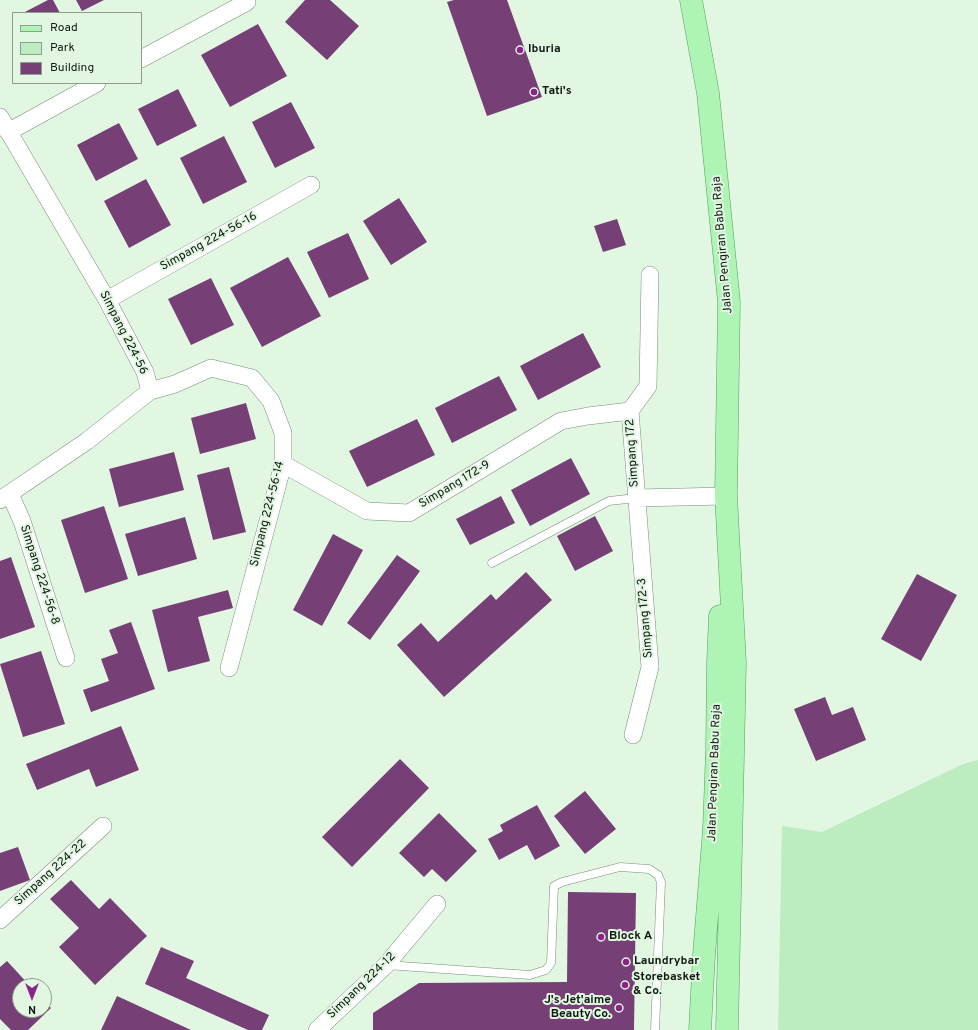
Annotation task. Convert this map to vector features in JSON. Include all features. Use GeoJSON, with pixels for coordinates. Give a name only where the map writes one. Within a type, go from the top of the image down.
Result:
{"type":"FeatureCollection","features":[{"type":"Feature","properties":{"kind":"main road","name":"Jalan Pengiran Babu Raja"},"geometry":{"type":"LineString","coordinates":[[691,0],[708,93],[729,302],[726,506],[718,662],[714,828],[700,1030]]}},
{"type":"Feature","properties":{"kind":"main road","name":"Jalan Pengiran Babu Raja"},"geometry":{"type":"LineString","coordinates":[[726,506],[735,663],[727,1030]]}},
{"type":"Feature","properties":{"kind":"street"},"geometry":{"type":"LineString","coordinates":[[142,58],[247,2]]}},
{"type":"Feature","properties":{"kind":"street"},"geometry":{"type":"LineString","coordinates":[[4,124],[95,84]]}},
{"type":"Feature","properties":{"kind":"street","name":"Simpang 224-56"},"geometry":{"type":"LineString","coordinates":[[4,124],[107,300],[145,372],[150,390],[87,441],[5,497]]}},
{"type":"Feature","properties":{"kind":"street","name":"Simpang 224-56-16"},"geometry":{"type":"LineString","coordinates":[[107,300],[311,185]]}},
{"type":"Feature","properties":{"kind":"street","name":"Simpang 172"},"geometry":{"type":"LineString","coordinates":[[650,275],[648,386],[630,411],[636,498],[726,506]]}},
{"type":"Feature","properties":{"kind":"street","name":"Simpang 224-56-14"},"geometry":{"type":"LineString","coordinates":[[150,390],[175,384],[211,368],[252,378],[271,401],[283,433],[283,464],[229,668]]}},
{"type":"Feature","properties":{"kind":"street","name":"Simpang 172-9"},"geometry":{"type":"LineString","coordinates":[[283,464],[367,511],[409,513],[561,421],[630,411]]}},
{"type":"Feature","properties":{"kind":"street","name":"Simpang 224-56-8"},"geometry":{"type":"LineString","coordinates":[[5,497],[22,521],[66,658]]}},
{"type":"Feature","properties":{"kind":"street","name":"Simpang 172-3"},"geometry":{"type":"LineString","coordinates":[[633,735],[650,667],[636,498]]}},
{"type":"Feature","properties":{"kind":"street","name":"Simpang 224-22"},"geometry":{"type":"LineString","coordinates":[[0,920],[103,826]]}},
{"type":"Feature","properties":{"kind":"street","name":"Simpang 224-12"},"geometry":{"type":"LineString","coordinates":[[316,1030],[386,965],[437,904]]}},
{"type":"Feature","properties":{"kind":"lane"},"geometry":{"type":"LineString","coordinates":[[492,563],[609,501],[636,498]]}},
{"type":"Feature","properties":{"kind":"lane"},"geometry":{"type":"LineString","coordinates":[[386,965],[530,975],[546,970],[551,963],[554,886],[562,882],[620,866],[649,869],[658,875],[661,882],[655,1030]]}},
{"type":"Feature","properties":{"kind":"green space"},"geometry":{"type":"Polygon","coordinates":[[[978,760],[978,1030],[778,1030],[782,826],[822,832],[963,764],[978,760]]]}},
{"type":"Feature","properties":{"kind":"building"},"geometry":{"type":"Polygon","coordinates":[[[48,0],[53,0],[59,12],[25,12],[48,0]]]}},
{"type":"Feature","properties":{"kind":"building"},"geometry":{"type":"Polygon","coordinates":[[[76,0],[104,0],[82,11],[76,0]]]}},
{"type":"Feature","properties":{"kind":"building"},"geometry":{"type":"Polygon","coordinates":[[[305,0],[330,0],[359,26],[327,60],[285,22],[305,0]]]}},
{"type":"Feature","properties":{"kind":"building"},"geometry":{"type":"Polygon","coordinates":[[[454,0],[507,0],[542,97],[487,116],[447,2],[454,0]]]}},
{"type":"Feature","properties":{"kind":"building"},"geometry":{"type":"Polygon","coordinates":[[[258,24],[287,76],[230,107],[201,55],[258,24]]]}},
{"type":"Feature","properties":{"kind":"building"},"geometry":{"type":"Polygon","coordinates":[[[178,89],[197,126],[157,146],[138,109],[178,89]]]}},
{"type":"Feature","properties":{"kind":"building"},"geometry":{"type":"Polygon","coordinates":[[[291,102],[315,148],[275,168],[252,122],[291,102]]]}},
{"type":"Feature","properties":{"kind":"building"},"geometry":{"type":"Polygon","coordinates":[[[119,123],[138,159],[96,181],[77,145],[119,123]]]}},
{"type":"Feature","properties":{"kind":"building"},"geometry":{"type":"Polygon","coordinates":[[[224,136],[247,182],[203,204],[180,158],[224,136]]]}},
{"type":"Feature","properties":{"kind":"building"},"geometry":{"type":"Polygon","coordinates":[[[146,179],[171,225],[129,248],[104,201],[146,179]]]}},
{"type":"Feature","properties":{"kind":"building"},"geometry":{"type":"Polygon","coordinates":[[[399,198],[427,242],[391,265],[363,221],[399,198]]]}},
{"type":"Feature","properties":{"kind":"building"},"geometry":{"type":"Polygon","coordinates":[[[617,219],[626,245],[603,252],[594,226],[617,219]]]}},
{"type":"Feature","properties":{"kind":"building"},"geometry":{"type":"Polygon","coordinates":[[[348,233],[369,279],[329,298],[307,252],[348,233]]]}},
{"type":"Feature","properties":{"kind":"building"},"geometry":{"type":"Polygon","coordinates":[[[288,257],[321,316],[262,347],[230,288],[288,257]]]}},
{"type":"Feature","properties":{"kind":"building"},"geometry":{"type":"Polygon","coordinates":[[[211,278],[234,325],[191,345],[168,299],[211,278]]]}},
{"type":"Feature","properties":{"kind":"building"},"geometry":{"type":"Polygon","coordinates":[[[583,333],[601,367],[538,400],[520,366],[583,333]]]}},
{"type":"Feature","properties":{"kind":"building"},"geometry":{"type":"Polygon","coordinates":[[[499,376],[517,410],[452,443],[435,408],[499,376]]]}},
{"type":"Feature","properties":{"kind":"building"},"geometry":{"type":"Polygon","coordinates":[[[246,403],[256,439],[200,454],[191,418],[246,403]]]}},
{"type":"Feature","properties":{"kind":"building"},"geometry":{"type":"Polygon","coordinates":[[[417,419],[435,455],[367,487],[349,451],[417,419]]]}},
{"type":"Feature","properties":{"kind":"building"},"geometry":{"type":"Polygon","coordinates":[[[174,452],[184,490],[119,507],[109,469],[174,452]]]}},
{"type":"Feature","properties":{"kind":"building"},"geometry":{"type":"Polygon","coordinates":[[[571,458],[590,494],[530,526],[511,490],[571,458]]]}},
{"type":"Feature","properties":{"kind":"building"},"geometry":{"type":"Polygon","coordinates":[[[229,467],[246,532],[213,540],[197,475],[229,467]]]}},
{"type":"Feature","properties":{"kind":"building"},"geometry":{"type":"Polygon","coordinates":[[[501,496],[515,523],[470,545],[456,519],[501,496]]]}},
{"type":"Feature","properties":{"kind":"building"},"geometry":{"type":"Polygon","coordinates":[[[104,506],[128,579],[85,593],[61,520],[104,506]]]}},
{"type":"Feature","properties":{"kind":"building"},"geometry":{"type":"Polygon","coordinates":[[[595,516],[613,551],[575,571],[557,536],[595,516]]]}},
{"type":"Feature","properties":{"kind":"building"},"geometry":{"type":"Polygon","coordinates":[[[185,517],[197,559],[138,576],[125,534],[185,517]]]}},
{"type":"Feature","properties":{"kind":"building"},"geometry":{"type":"Polygon","coordinates":[[[333,534],[363,550],[322,626],[293,610],[333,534]]]}},
{"type":"Feature","properties":{"kind":"building"},"geometry":{"type":"Polygon","coordinates":[[[397,555],[420,571],[370,640],[347,623],[397,555]]]}},
{"type":"Feature","properties":{"kind":"building"},"geometry":{"type":"Polygon","coordinates":[[[11,557],[35,627],[0,639],[0,561],[11,557]]]}},
{"type":"Feature","properties":{"kind":"building"},"geometry":{"type":"Polygon","coordinates":[[[526,572],[552,600],[444,697],[397,645],[421,623],[438,642],[491,594],[496,600],[526,572]]]}},
{"type":"Feature","properties":{"kind":"building"},"geometry":{"type":"Polygon","coordinates":[[[917,574],[957,595],[921,661],[881,639],[917,574]]]}},
{"type":"Feature","properties":{"kind":"building"},"geometry":{"type":"Polygon","coordinates":[[[228,590],[233,608],[198,617],[210,661],[168,672],[152,610],[228,590]]]}},
{"type":"Feature","properties":{"kind":"building"},"geometry":{"type":"Polygon","coordinates":[[[131,622],[155,689],[91,712],[83,690],[109,681],[101,659],[118,653],[109,630],[131,622]]]}},
{"type":"Feature","properties":{"kind":"building"},"geometry":{"type":"Polygon","coordinates":[[[41,651],[65,724],[23,737],[0,664],[41,651]]]}},
{"type":"Feature","properties":{"kind":"building"},"geometry":{"type":"Polygon","coordinates":[[[825,697],[832,715],[853,707],[866,740],[816,761],[794,709],[825,697]]]}},
{"type":"Feature","properties":{"kind":"building"},"geometry":{"type":"Polygon","coordinates":[[[121,726],[139,770],[96,787],[89,769],[37,790],[26,764],[121,726]]]}},
{"type":"Feature","properties":{"kind":"building"},"geometry":{"type":"Polygon","coordinates":[[[400,759],[429,788],[352,867],[322,837],[400,759]]]}},
{"type":"Feature","properties":{"kind":"building"},"geometry":{"type":"Polygon","coordinates":[[[585,791],[616,829],[585,854],[554,816],[585,791]]]}},
{"type":"Feature","properties":{"kind":"building"},"geometry":{"type":"Polygon","coordinates":[[[537,805],[560,846],[535,860],[527,845],[499,860],[488,839],[503,831],[500,825],[537,805]]]}},
{"type":"Feature","properties":{"kind":"building"},"geometry":{"type":"Polygon","coordinates":[[[439,813],[477,851],[446,882],[432,869],[424,877],[399,853],[439,813]]]}},
{"type":"Feature","properties":{"kind":"building"},"geometry":{"type":"Polygon","coordinates":[[[18,847],[30,880],[0,891],[0,853],[18,847]]]}},
{"type":"Feature","properties":{"kind":"building"},"geometry":{"type":"Polygon","coordinates":[[[71,880],[99,909],[110,898],[147,936],[95,985],[59,947],[79,928],[50,899],[71,880]]]}},
{"type":"Feature","properties":{"kind":"building","name":"Block A"},"geometry":{"type":"Polygon","coordinates":[[[568,892],[636,893],[634,1030],[373,1030],[373,1013],[419,983],[567,982],[568,892]]]}},
{"type":"Feature","properties":{"kind":"building"},"geometry":{"type":"Polygon","coordinates":[[[161,947],[194,961],[186,978],[269,1015],[262,1030],[248,1030],[145,984],[161,947]]]}},
{"type":"Feature","properties":{"kind":"building"},"geometry":{"type":"Polygon","coordinates":[[[7,961],[23,978],[12,978],[12,1018],[41,1018],[28,1030],[11,1030],[0,1019],[0,967],[7,961]]]}},
{"type":"Feature","properties":{"kind":"building"},"geometry":{"type":"Polygon","coordinates":[[[117,996],[191,1030],[101,1030],[117,996]]]}},
{"type":"Feature","properties":{"kind":"place","name":"Iburia"},"geometry":{"type":"Point","coordinates":[520,50]}},
{"type":"Feature","properties":{"kind":"place","name":"Tati's"},"geometry":{"type":"Point","coordinates":[534,92]}},
{"type":"Feature","properties":{"kind":"place","name":"Block A"},"geometry":{"type":"Point","coordinates":[601,937]}},
{"type":"Feature","properties":{"kind":"place","name":"Laundrybar"},"geometry":{"type":"Point","coordinates":[626,962]}},
{"type":"Feature","properties":{"kind":"place","name":"Storebasket & Co."},"geometry":{"type":"Point","coordinates":[625,985]}},
{"type":"Feature","properties":{"kind":"place","name":"J's Jet'aime Beauty Co."},"geometry":{"type":"Point","coordinates":[619,1008]}}]}
